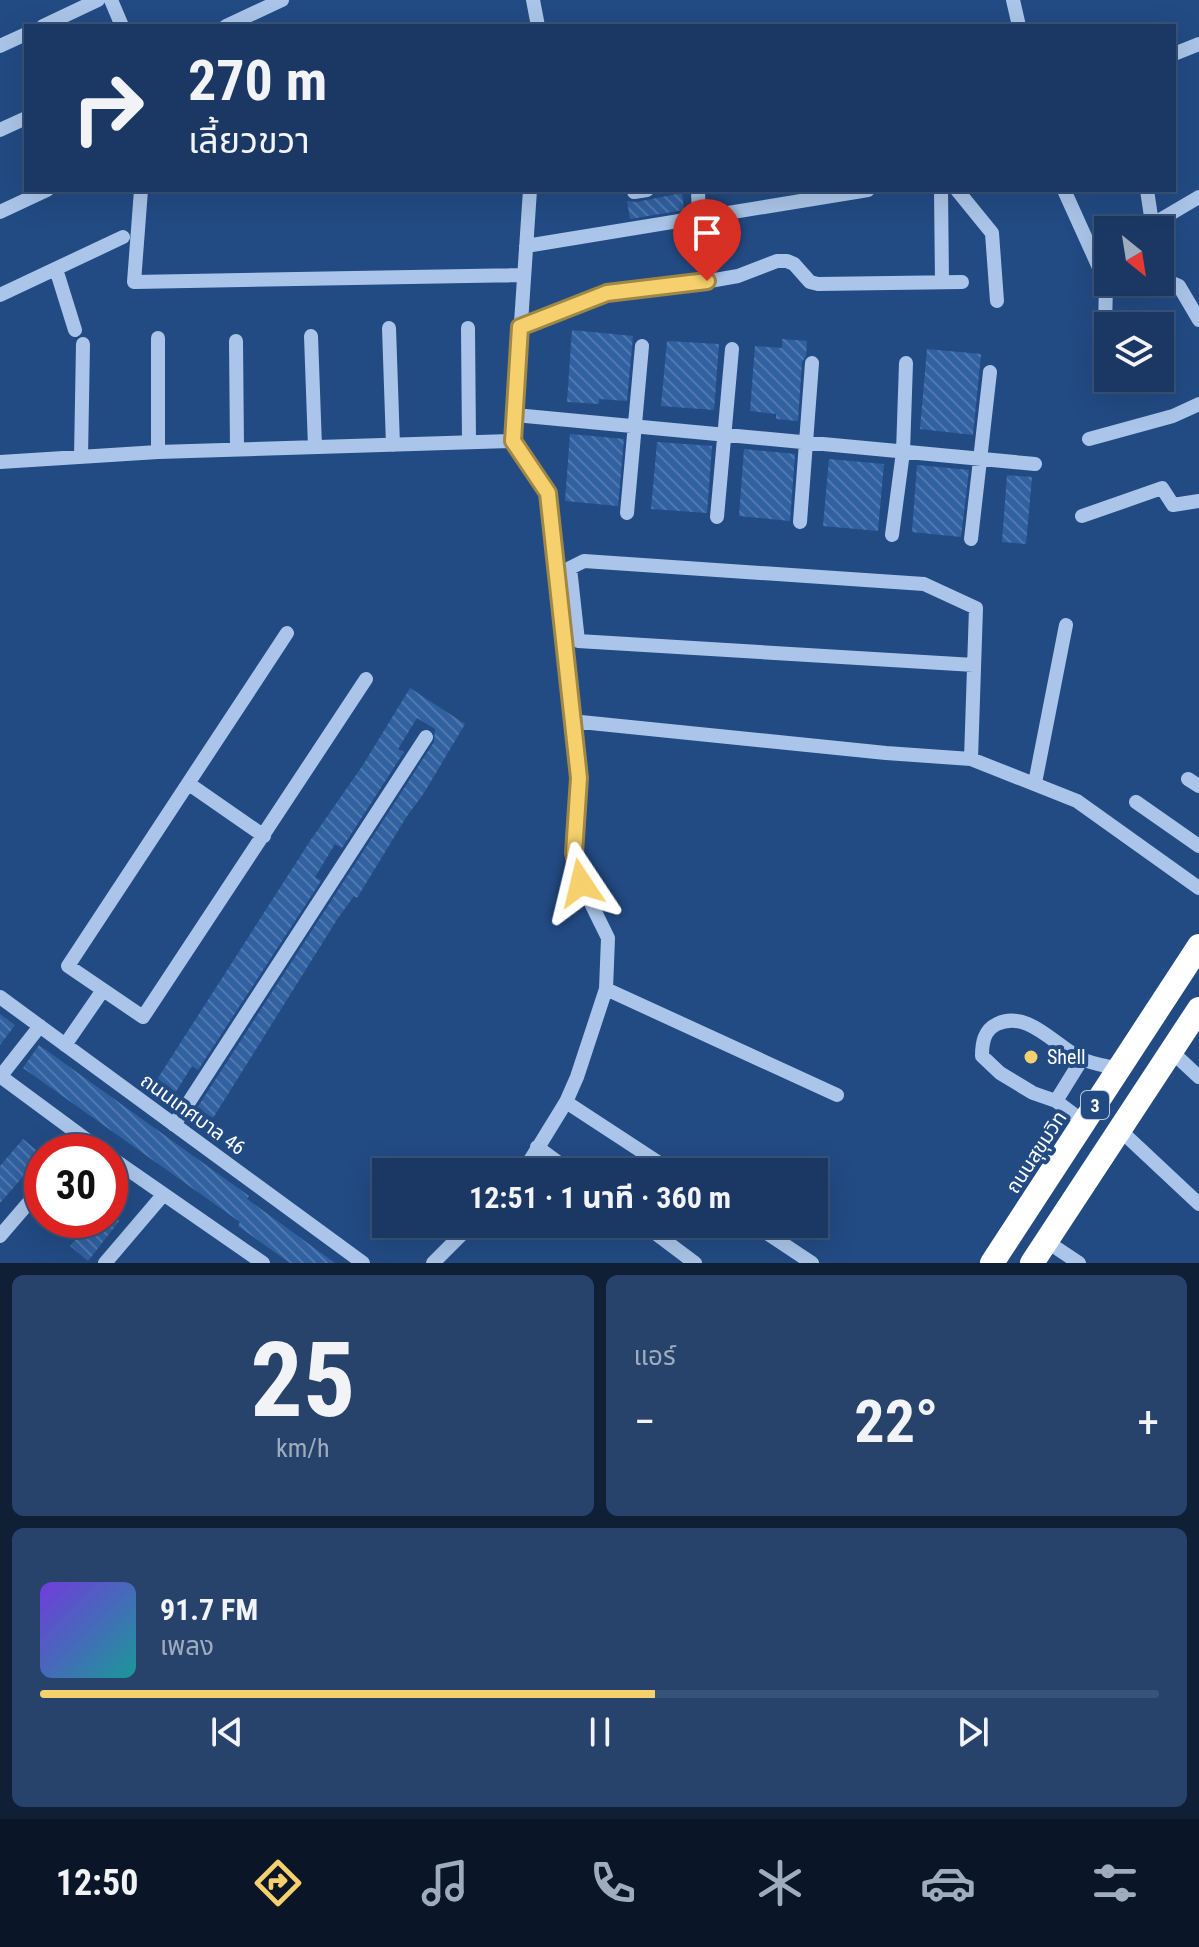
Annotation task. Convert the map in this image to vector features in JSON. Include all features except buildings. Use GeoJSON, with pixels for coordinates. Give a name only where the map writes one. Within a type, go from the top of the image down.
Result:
{"type":"FeatureCollection","features":[{"type":"Feature","properties":{"kind":"highway","name":"ถนนสุขุมวิท"},"geometry":{"type":"LineString","coordinates":[[992,1263],[1199,946]]}},
{"type":"Feature","properties":{"kind":"highway","name":"3"},"geometry":{"type":"LineString","coordinates":[[1032,1263],[1199,1009]]}},
{"type":"Feature","properties":{"kind":"street"},"geometry":{"type":"LineString","coordinates":[[47,24],[98,0]]}},
{"type":"Feature","properties":{"kind":"street"},"geometry":{"type":"LineString","coordinates":[[111,0],[121,24]]}},
{"type":"Feature","properties":{"kind":"street"},"geometry":{"type":"LineString","coordinates":[[230,24],[282,0]]}},
{"type":"Feature","properties":{"kind":"street"},"geometry":{"type":"LineString","coordinates":[[533,0],[538,24]]}},
{"type":"Feature","properties":{"kind":"street"},"geometry":{"type":"LineString","coordinates":[[1013,0],[1019,24]]}},
{"type":"Feature","properties":{"kind":"street"},"geometry":{"type":"LineString","coordinates":[[0,46],[24,35]]}},
{"type":"Feature","properties":{"kind":"street"},"geometry":{"type":"LineString","coordinates":[[1176,53],[1199,44]]}},
{"type":"Feature","properties":{"kind":"street"},"geometry":{"type":"LineString","coordinates":[[0,130],[24,119]]}},
{"type":"Feature","properties":{"kind":"street"},"geometry":{"type":"LineString","coordinates":[[0,212],[43,192]]}},
{"type":"Feature","properties":{"kind":"street"},"geometry":{"type":"LineString","coordinates":[[141,192],[134,282],[524,275]]}},
{"type":"Feature","properties":{"kind":"street"},"geometry":{"type":"LineString","coordinates":[[530,192],[513,441],[548,493],[579,778],[574,853],[581,883],[608,938],[606,989],[577,1077],[566,1102],[531,1158]]}},
{"type":"Feature","properties":{"kind":"street"},"geometry":{"type":"LineString","coordinates":[[698,192],[699,218]]}},
{"type":"Feature","properties":{"kind":"street"},"geometry":{"type":"LineString","coordinates":[[941,192],[942,282]]}},
{"type":"Feature","properties":{"kind":"street"},"geometry":{"type":"LineString","coordinates":[[959,192],[992,233],[997,301]]}},
{"type":"Feature","properties":{"kind":"street"},"geometry":{"type":"LineString","coordinates":[[1065,192],[1094,256]]}},
{"type":"Feature","properties":{"kind":"street"},"geometry":{"type":"LineString","coordinates":[[1147,192],[1151,216]]}},
{"type":"Feature","properties":{"kind":"street"},"geometry":{"type":"LineString","coordinates":[[526,246],[699,218],[826,193]]}},
{"type":"Feature","properties":{"kind":"street"},"geometry":{"type":"LineString","coordinates":[[1170,216],[1199,197]]}},
{"type":"Feature","properties":{"kind":"street"},"geometry":{"type":"LineString","coordinates":[[0,295],[123,237]]}},
{"type":"Feature","properties":{"kind":"street"},"geometry":{"type":"LineString","coordinates":[[520,327],[607,293],[675,287],[738,276],[777,261],[794,264],[810,282],[818,284],[962,282]]}},
{"type":"Feature","properties":{"kind":"street"},"geometry":{"type":"LineString","coordinates":[[56,269],[75,330]]}},
{"type":"Feature","properties":{"kind":"street"},"geometry":{"type":"LineString","coordinates":[[1174,284],[1179,286],[1199,320]]}},
{"type":"Feature","properties":{"kind":"street"},"geometry":{"type":"LineString","coordinates":[[389,328],[393,445]]}},
{"type":"Feature","properties":{"kind":"street"},"geometry":{"type":"LineString","coordinates":[[468,328],[469,442]]}},
{"type":"Feature","properties":{"kind":"street"},"geometry":{"type":"LineString","coordinates":[[311,336],[315,447]]}},
{"type":"Feature","properties":{"kind":"street"},"geometry":{"type":"LineString","coordinates":[[158,338],[158,452]]}},
{"type":"Feature","properties":{"kind":"street"},"geometry":{"type":"LineString","coordinates":[[236,341],[237,449]]}},
{"type":"Feature","properties":{"kind":"street"},"geometry":{"type":"LineString","coordinates":[[81,457],[83,344]]}},
{"type":"Feature","properties":{"kind":"street"},"geometry":{"type":"LineString","coordinates":[[627,513],[642,346]]}},
{"type":"Feature","properties":{"kind":"street"},"geometry":{"type":"LineString","coordinates":[[717,517],[732,349]]}},
{"type":"Feature","properties":{"kind":"street"},"geometry":{"type":"LineString","coordinates":[[800,522],[812,363]]}},
{"type":"Feature","properties":{"kind":"street"},"geometry":{"type":"LineString","coordinates":[[892,535],[903,452],[906,363]]}},
{"type":"Feature","properties":{"kind":"street"},"geometry":{"type":"LineString","coordinates":[[971,539],[990,372]]}},
{"type":"Feature","properties":{"kind":"street"},"geometry":{"type":"LineString","coordinates":[[1089,439],[1173,416],[1199,404]]}},
{"type":"Feature","properties":{"kind":"street"},"geometry":{"type":"LineString","coordinates":[[515,415],[1035,464]]}},
{"type":"Feature","properties":{"kind":"street"},"geometry":{"type":"LineString","coordinates":[[0,462],[158,452],[513,441]]}},
{"type":"Feature","properties":{"kind":"street"},"geometry":{"type":"LineString","coordinates":[[1082,516],[1162,488],[1173,505],[1199,501]]}},
{"type":"Feature","properties":{"kind":"street"},"geometry":{"type":"LineString","coordinates":[[971,759],[976,608],[924,584],[584,561],[570,568],[578,641],[974,665]]}},
{"type":"Feature","properties":{"kind":"street"},"geometry":{"type":"LineString","coordinates":[[1035,783],[1066,625]]}},
{"type":"Feature","properties":{"kind":"street"},"geometry":{"type":"LineString","coordinates":[[287,633],[68,966],[143,1017],[366,679]]}},
{"type":"Feature","properties":{"kind":"street"},"geometry":{"type":"LineString","coordinates":[[571,721],[971,759],[1077,801],[1199,888]]}},
{"type":"Feature","properties":{"kind":"street"},"geometry":{"type":"LineString","coordinates":[[174,1125],[426,737]]}},
{"type":"Feature","properties":{"kind":"street"},"geometry":{"type":"LineString","coordinates":[[189,784],[264,836]]}},
{"type":"Feature","properties":{"kind":"street"},"geometry":{"type":"LineString","coordinates":[[1136,802],[1199,846]]}},
{"type":"Feature","properties":{"kind":"street"},"geometry":{"type":"LineString","coordinates":[[606,989],[837,1095]]}},
{"type":"Feature","properties":{"kind":"street"},"geometry":{"type":"LineString","coordinates":[[65,1045],[103,990]]}},
{"type":"Feature","properties":{"kind":"street","name":"ถนนเทศบาล 46"},"geometry":{"type":"LineString","coordinates":[[0,997],[363,1263]]}},
{"type":"Feature","properties":{"kind":"street"},"geometry":{"type":"LineString","coordinates":[[1084,1122],[1056,1101],[1033,1093],[1000,1073],[982,1056],[982,1041],[993,1025],[1008,1020],[1030,1025],[1082,1059],[1119,1069]]}},
{"type":"Feature","properties":{"kind":"street"},"geometry":{"type":"LineString","coordinates":[[40,1026],[0,1077],[78,1134]]}},
{"type":"Feature","properties":{"kind":"street"},"geometry":{"type":"LineString","coordinates":[[1171,1051],[1199,1077]]}},
{"type":"Feature","properties":{"kind":"street"},"geometry":{"type":"LineString","coordinates":[[1056,1101],[1082,1059]]}},
{"type":"Feature","properties":{"kind":"street"},"geometry":{"type":"LineString","coordinates":[[566,1102],[652,1158]]}},
{"type":"Feature","properties":{"kind":"street"},"geometry":{"type":"LineString","coordinates":[[1120,1130],[1199,1204]]}},
{"type":"Feature","properties":{"kind":"street"},"geometry":{"type":"LineString","coordinates":[[537,1147],[552,1158]]}},
{"type":"Feature","properties":{"kind":"street"},"geometry":{"type":"LineString","coordinates":[[128,1170],[257,1261]]}},
{"type":"Feature","properties":{"kind":"street"},"geometry":{"type":"LineString","coordinates":[[105,1263],[163,1195]]}},
{"type":"Feature","properties":{"kind":"street"},"geometry":{"type":"LineString","coordinates":[[0,1236],[24,1208]]}},
{"type":"Feature","properties":{"kind":"street"},"geometry":{"type":"LineString","coordinates":[[433,1263],[455,1238]]}},
{"type":"Feature","properties":{"kind":"street"},"geometry":{"type":"LineString","coordinates":[[662,1238],[695,1263]]}},
{"type":"Feature","properties":{"kind":"street"},"geometry":{"type":"LineString","coordinates":[[774,1238],[812,1263]]}},
{"type":"Feature","properties":{"kind":"street"},"geometry":{"type":"LineString","coordinates":[[1046,1241],[1079,1263]]}},
{"type":"Feature","properties":{"kind":"place","name":"Shell"},"geometry":{"type":"Point","coordinates":[1031,1057]}},
{"type":"Feature","properties":{"kind":"route"},"geometry":{"type":"LineString","coordinates":[[581,883],[574,853],[579,778],[548,493],[513,441],[520,327],[607,293],[707,281]]}}]}
